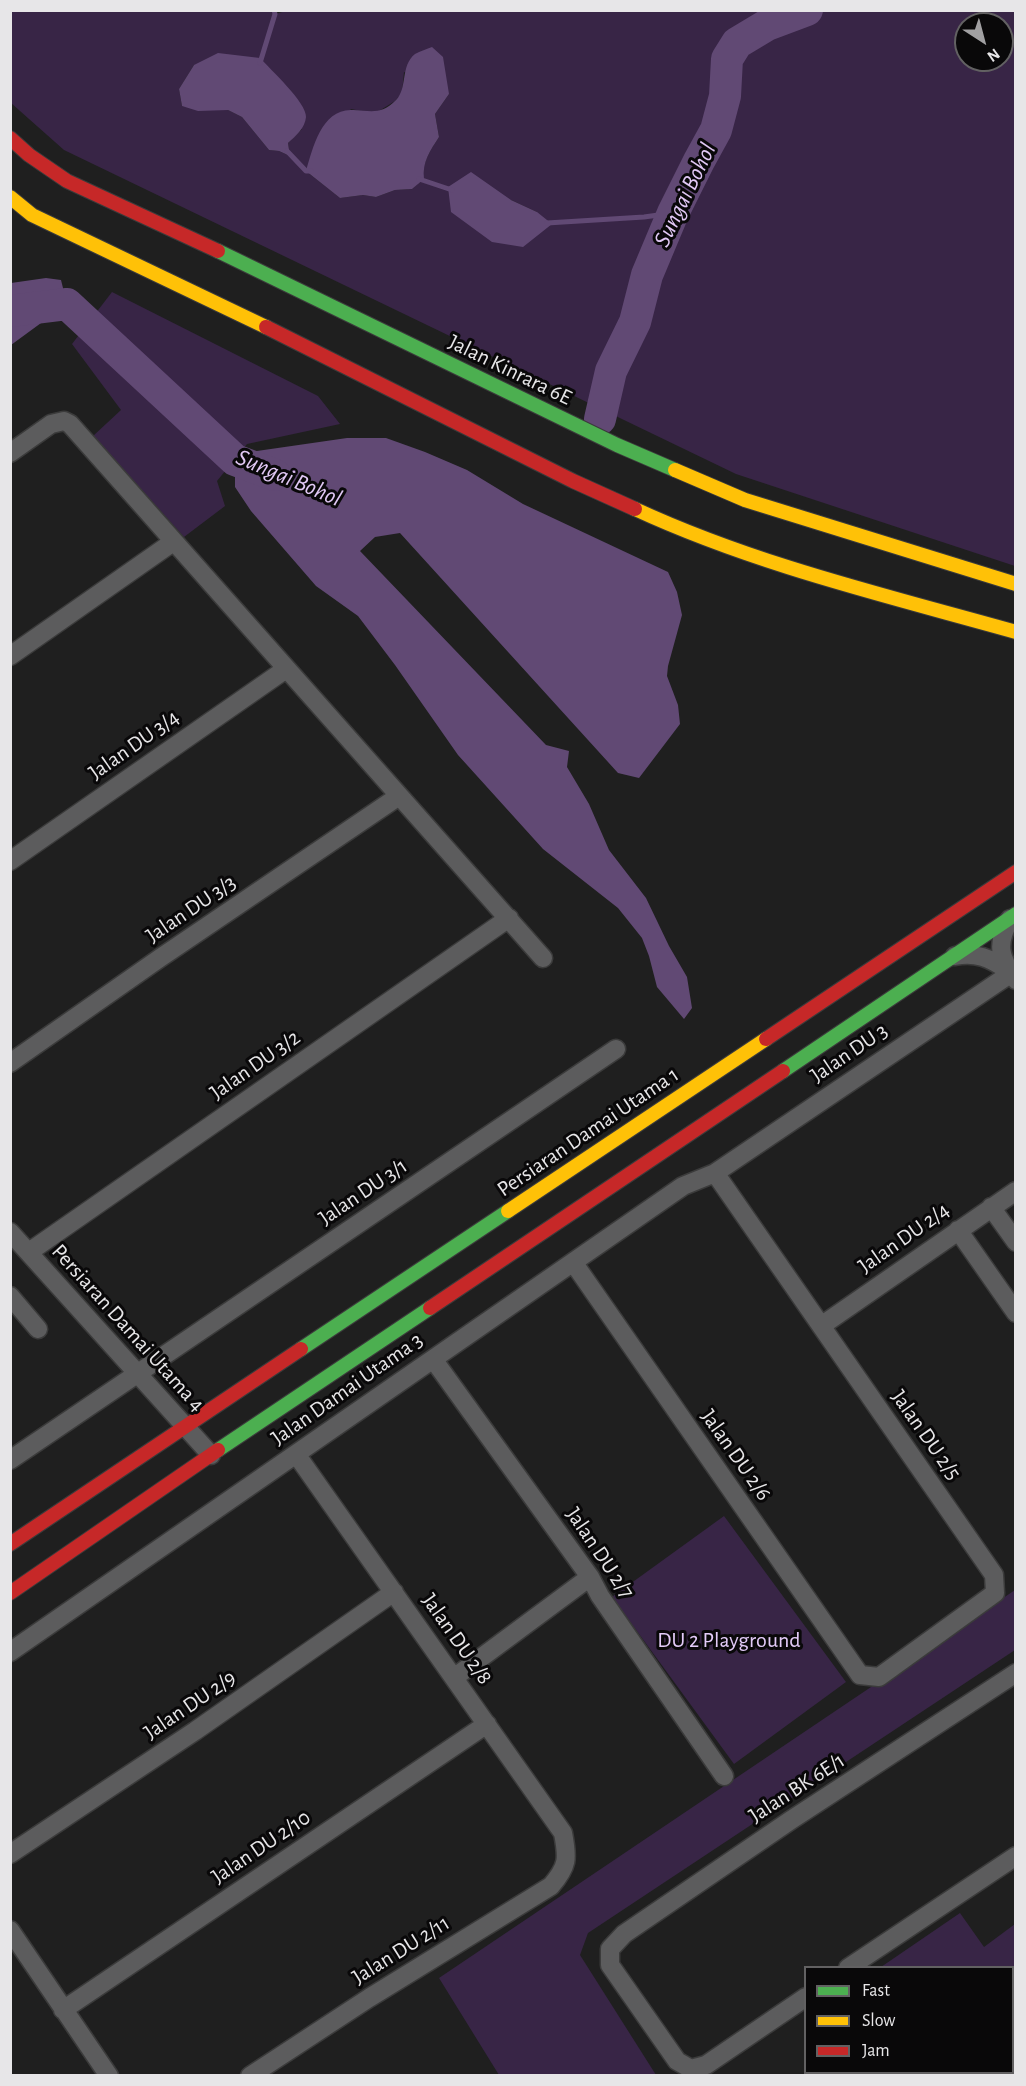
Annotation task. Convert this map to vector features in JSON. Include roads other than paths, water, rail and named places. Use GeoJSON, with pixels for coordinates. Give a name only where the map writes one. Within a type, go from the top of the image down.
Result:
{"type":"FeatureCollection","features":[{"type":"Feature","properties":{"kind":"street","name":"Jalan Kinrara 6E"},"geometry":{"type":"LineString","coordinates":[[10,138],[68,181],[225,254],[617,445],[745,500],[1016,584]]}},
{"type":"Feature","properties":{"kind":"street"},"geometry":{"type":"LineString","coordinates":[[10,197],[32,215],[306,346],[573,481],[673,527],[774,564],[1016,632]]}},
{"type":"Feature","properties":{"kind":"street"},"geometry":{"type":"LineString","coordinates":[[10,453],[51,424],[64,420],[74,429],[543,958]]}},
{"type":"Feature","properties":{"kind":"street"},"geometry":{"type":"LineString","coordinates":[[10,656],[173,542]]}},
{"type":"Feature","properties":{"kind":"street","name":"Jalan DU 3/4"},"geometry":{"type":"LineString","coordinates":[[10,861],[286,669]]}},
{"type":"Feature","properties":{"kind":"street","name":"Jalan DU 3/3"},"geometry":{"type":"LineString","coordinates":[[10,1063],[399,796]]}},
{"type":"Feature","properties":{"kind":"street","name":"Persiaran Damai Utama 1"},"geometry":{"type":"LineString","coordinates":[[10,1544],[1016,872]]}},
{"type":"Feature","properties":{"kind":"street"},"geometry":{"type":"LineString","coordinates":[[10,1593],[1013,915]]}},
{"type":"Feature","properties":{"kind":"street"},"geometry":{"type":"LineString","coordinates":[[1013,915],[1002,937],[1000,955],[1014,974]]}},
{"type":"Feature","properties":{"kind":"street","name":"Jalan DU 3/2"},"geometry":{"type":"LineString","coordinates":[[29,1252],[509,918]]}},
{"type":"Feature","properties":{"kind":"street"},"geometry":{"type":"LineString","coordinates":[[952,957],[983,956],[1014,974]]}},
{"type":"Feature","properties":{"kind":"street","name":"Jalan DU 3"},"geometry":{"type":"LineString","coordinates":[[715,1173],[1014,974]]}},
{"type":"Feature","properties":{"kind":"street","name":"Jalan DU 3/1"},"geometry":{"type":"LineString","coordinates":[[10,1460],[616,1049]]}},
{"type":"Feature","properties":{"kind":"street","name":"Jalan Damai Utama 3"},"geometry":{"type":"LineString","coordinates":[[10,1652],[683,1186],[715,1173]]}},
{"type":"Feature","properties":{"kind":"street","name":"Jalan DU 2/5"},"geometry":{"type":"LineString","coordinates":[[715,1173],[994,1575],[995,1593],[879,1677],[860,1675]]}},
{"type":"Feature","properties":{"kind":"street","name":"Jalan DU 2/4"},"geometry":{"type":"LineString","coordinates":[[821,1326],[1016,1191]]}},
{"type":"Feature","properties":{"kind":"street"},"geometry":{"type":"LineString","coordinates":[[991,1207],[1016,1242]]}},
{"type":"Feature","properties":{"kind":"street"},"geometry":{"type":"LineString","coordinates":[[958,1230],[1016,1313]]}},
{"type":"Feature","properties":{"kind":"street","name":"Persiaran Damai Utama 4"},"geometry":{"type":"LineString","coordinates":[[10,1232],[211,1455]]}},
{"type":"Feature","properties":{"kind":"street","name":"Jalan DU 2/6"},"geometry":{"type":"LineString","coordinates":[[573,1262],[860,1675]]}},
{"type":"Feature","properties":{"kind":"street"},"geometry":{"type":"LineString","coordinates":[[10,1296],[38,1329]]}},
{"type":"Feature","properties":{"kind":"street","name":"Jalan DU 2/7"},"geometry":{"type":"LineString","coordinates":[[433,1359],[590,1577],[600,1596],[724,1776]]}},
{"type":"Feature","properties":{"kind":"street","name":"Jalan DU 2/8"},"geometry":{"type":"LineString","coordinates":[[296,1454],[563,1833],[568,1857]]}},
{"type":"Feature","properties":{"kind":"street"},"geometry":{"type":"LineString","coordinates":[[455,1677],[590,1577]]}},
{"type":"Feature","properties":{"kind":"street","name":"Jalan DU 2/9"},"geometry":{"type":"LineString","coordinates":[[10,1854],[195,1731],[394,1592]]}},
{"type":"Feature","properties":{"kind":"street","name":"Jalan BK 6E/1"},"geometry":{"type":"LineString","coordinates":[[802,2006],[706,2065],[691,2069],[677,2061],[610,1965],[610,1948],[624,1934],[791,1820],[1016,1673]]}},
{"type":"Feature","properties":{"kind":"street","name":"Jalan DU 2/10"},"geometry":{"type":"LineString","coordinates":[[63,2010],[487,1724]]}},
{"type":"Feature","properties":{"kind":"street"},"geometry":{"type":"LineString","coordinates":[[851,1966],[1016,1856]]}},
{"type":"Feature","properties":{"kind":"street","name":"Jalan DU 2/11"},"geometry":{"type":"LineString","coordinates":[[250,2076],[369,1998],[551,1886],[561,1874],[568,1857]]}},
{"type":"Feature","properties":{"kind":"street"},"geometry":{"type":"LineString","coordinates":[[10,1930],[109,2076]]}},
{"type":"Feature","properties":{"kind":"water"},"geometry":{"type":"Polygon","coordinates":[[[432,47],[443,57],[449,94],[435,114],[439,137],[425,162],[424,179],[412,189],[395,190],[376,197],[363,195],[340,198],[306,171],[320,131],[326,122],[342,111],[376,111],[391,105],[400,95],[410,59],[415,54],[432,47]]]}},
{"type":"Feature","properties":{"kind":"water"},"geometry":{"type":"Polygon","coordinates":[[[218,53],[260,58],[301,103],[306,117],[300,132],[288,143],[290,156],[269,150],[242,117],[228,110],[198,111],[182,106],[179,89],[194,65],[218,53]]]}},
{"type":"Feature","properties":{"kind":"water"},"geometry":{"type":"Polygon","coordinates":[[[471,172],[511,200],[537,212],[552,224],[523,247],[492,242],[451,212],[448,187],[471,172]]]}},
{"type":"Feature","properties":{"kind":"water"},"geometry":{"type":"Polygon","coordinates":[[[46,278],[61,280],[67,304],[11,345],[11,283],[46,278]]]}},
{"type":"Feature","properties":{"kind":"water"},"geometry":{"type":"Polygon","coordinates":[[[347,438],[386,438],[425,452],[467,470],[523,504],[668,572],[677,592],[682,615],[667,676],[678,705],[680,724],[639,778],[618,773],[400,533],[375,537],[360,551],[546,745],[569,751],[567,767],[589,804],[609,850],[646,898],[687,977],[692,1008],[684,1019],[657,987],[642,938],[618,908],[543,849],[458,755],[358,616],[316,586],[251,511],[235,487],[235,460],[250,452],[347,438]]]}},
{"type":"Feature","properties":{"kind":"waterway"},"geometry":{"type":"LineString","coordinates":[[260,63],[275,14],[274,10]]}},
{"type":"Feature","properties":{"kind":"waterway","name":"Sungai Bohol"},"geometry":{"type":"LineString","coordinates":[[600,419],[611,371],[635,322],[647,275],[673,213],[716,130],[725,96],[727,59],[737,43],[767,25],[807,10]]}},
{"type":"Feature","properties":{"kind":"waterway"},"geometry":{"type":"LineString","coordinates":[[287,151],[306,171],[311,171]]}},
{"type":"Feature","properties":{"kind":"waterway"},"geometry":{"type":"LineString","coordinates":[[419,179],[452,190]]}},
{"type":"Feature","properties":{"kind":"waterway"},"geometry":{"type":"LineString","coordinates":[[547,223],[673,213]]}},
{"type":"Feature","properties":{"kind":"waterway","name":"Sungai Bohol"},"geometry":{"type":"LineString","coordinates":[[10,311],[67,304],[235,460],[275,475]]}},
{"type":"Feature","properties":{"kind":"park label","name":"DU 2 Playground"},"geometry":{"type":"Point","coordinates":[729,1640]}}]}
